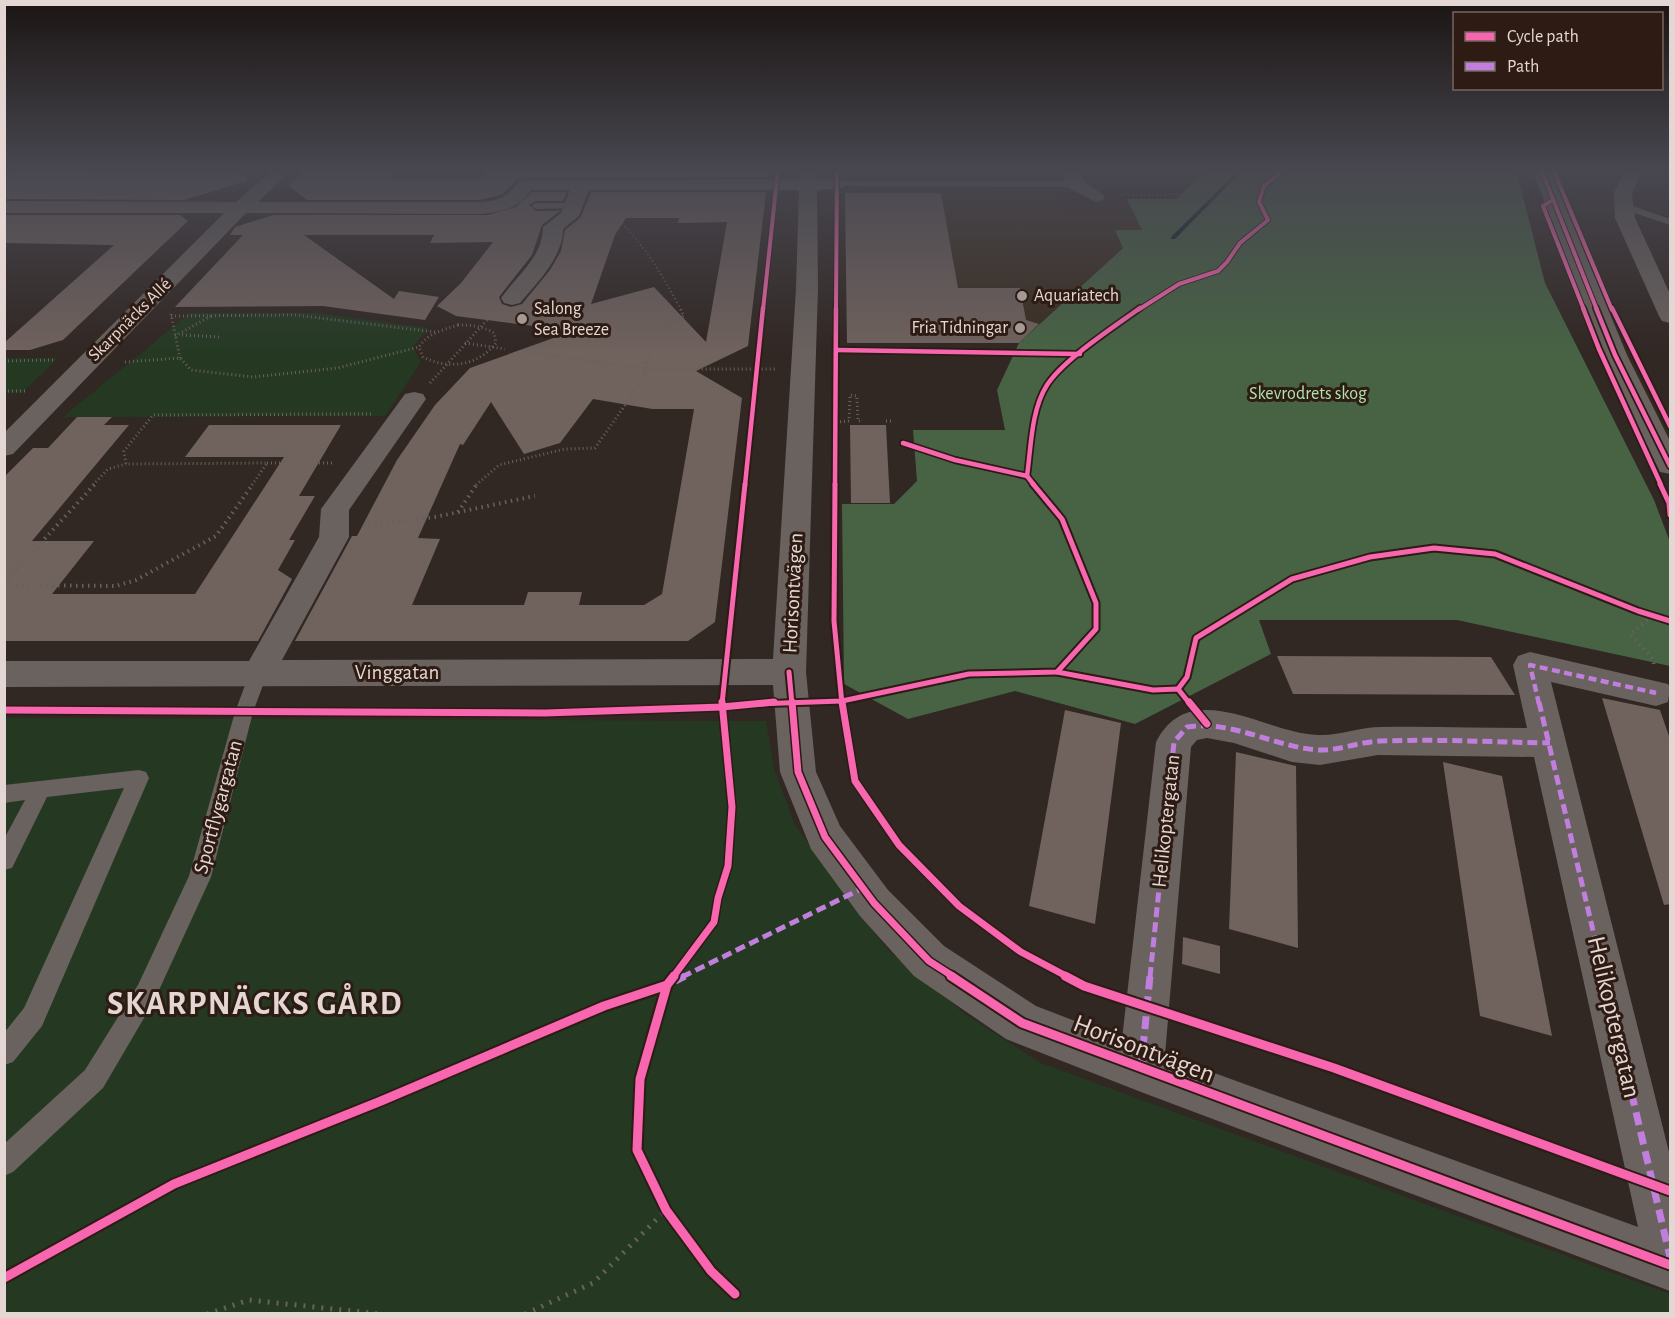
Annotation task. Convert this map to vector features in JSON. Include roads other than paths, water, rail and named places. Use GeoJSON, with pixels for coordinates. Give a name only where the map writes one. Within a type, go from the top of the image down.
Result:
{"type":"FeatureCollection","features":[{"type":"Feature","properties":{"kind":"street","name":"Skarpnäcks Allé"},"geometry":{"type":"LineString","coordinates":[[4,448],[218,231]]}},
{"type":"Feature","properties":{"kind":"street"},"geometry":{"type":"LineString","coordinates":[[513,298],[544,257],[555,234],[554,231]]}},
{"type":"Feature","properties":{"kind":"street","name":"Horisontvägen"},"geometry":{"type":"LineString","coordinates":[[808,231],[807,288],[801,370],[789,672],[798,772],[825,837],[874,903],[929,961],[1022,1023],[1671,1265]]}},
{"type":"Feature","properties":{"kind":"street"},"geometry":{"type":"LineString","coordinates":[[1565,231],[1615,355],[1671,466]]}},
{"type":"Feature","properties":{"kind":"street"},"geometry":{"type":"LineString","coordinates":[[1631,231],[1671,316]]}},
{"type":"Feature","properties":{"kind":"street"},"geometry":{"type":"LineString","coordinates":[[1640,251],[1663,254]]}},
{"type":"Feature","properties":{"kind":"street","name":"Sportflygargatan"},"geometry":{"type":"LineString","coordinates":[[259,672],[334,537],[335,508],[389,436],[408,406]]}},
{"type":"Feature","properties":{"kind":"street","name":"Helikoptergatan"},"geometry":{"type":"LineString","coordinates":[[1656,693],[1530,665],[1671,1257]]}},
{"type":"Feature","properties":{"kind":"street","name":"Vinggatan"},"geometry":{"type":"LineString","coordinates":[[4,674],[789,672]]}},
{"type":"Feature","properties":{"kind":"street","name":"Helikoptergatan"},"geometry":{"type":"LineString","coordinates":[[1141,1069],[1174,742],[1187,727],[1207,724],[1234,729],[1292,747],[1320,750],[1378,741],[1550,743]]}},
{"type":"Feature","properties":{"kind":"lane","name":"Sportflygargatan"},"geometry":{"type":"LineString","coordinates":[[4,1163],[94,1079],[146,993],[200,877],[244,712],[259,672]]}},
{"type":"Feature","properties":{"kind":"lane"},"geometry":{"type":"LineString","coordinates":[[4,794],[139,778],[33,1017],[4,1053]]}},
{"type":"Feature","properties":{"kind":"lane"},"geometry":{"type":"LineString","coordinates":[[4,861],[41,790]]}},
{"type":"Feature","properties":{"kind":"waterway"},"geometry":{"type":"LineString","coordinates":[[1173,238],[1180,231]]}},
{"type":"Feature","properties":{"kind":"place","name":"Aquariatech"},"geometry":{"type":"Point","coordinates":[1022,296]}},
{"type":"Feature","properties":{"kind":"place","name":"Salong Sea Breeze"},"geometry":{"type":"Point","coordinates":[522,319]}},
{"type":"Feature","properties":{"kind":"place","name":"Fria Tidningar"},"geometry":{"type":"Point","coordinates":[1020,328]}},
{"type":"Feature","properties":{"kind":"district","name":"SKARPNÄCKS GÅRD"},"geometry":{"type":"Point","coordinates":[255,1004]}},
{"type":"Feature","properties":{"kind":"park label","name":"Skevrodrets skog"},"geometry":{"type":"Point","coordinates":[1308,394]}}]}
